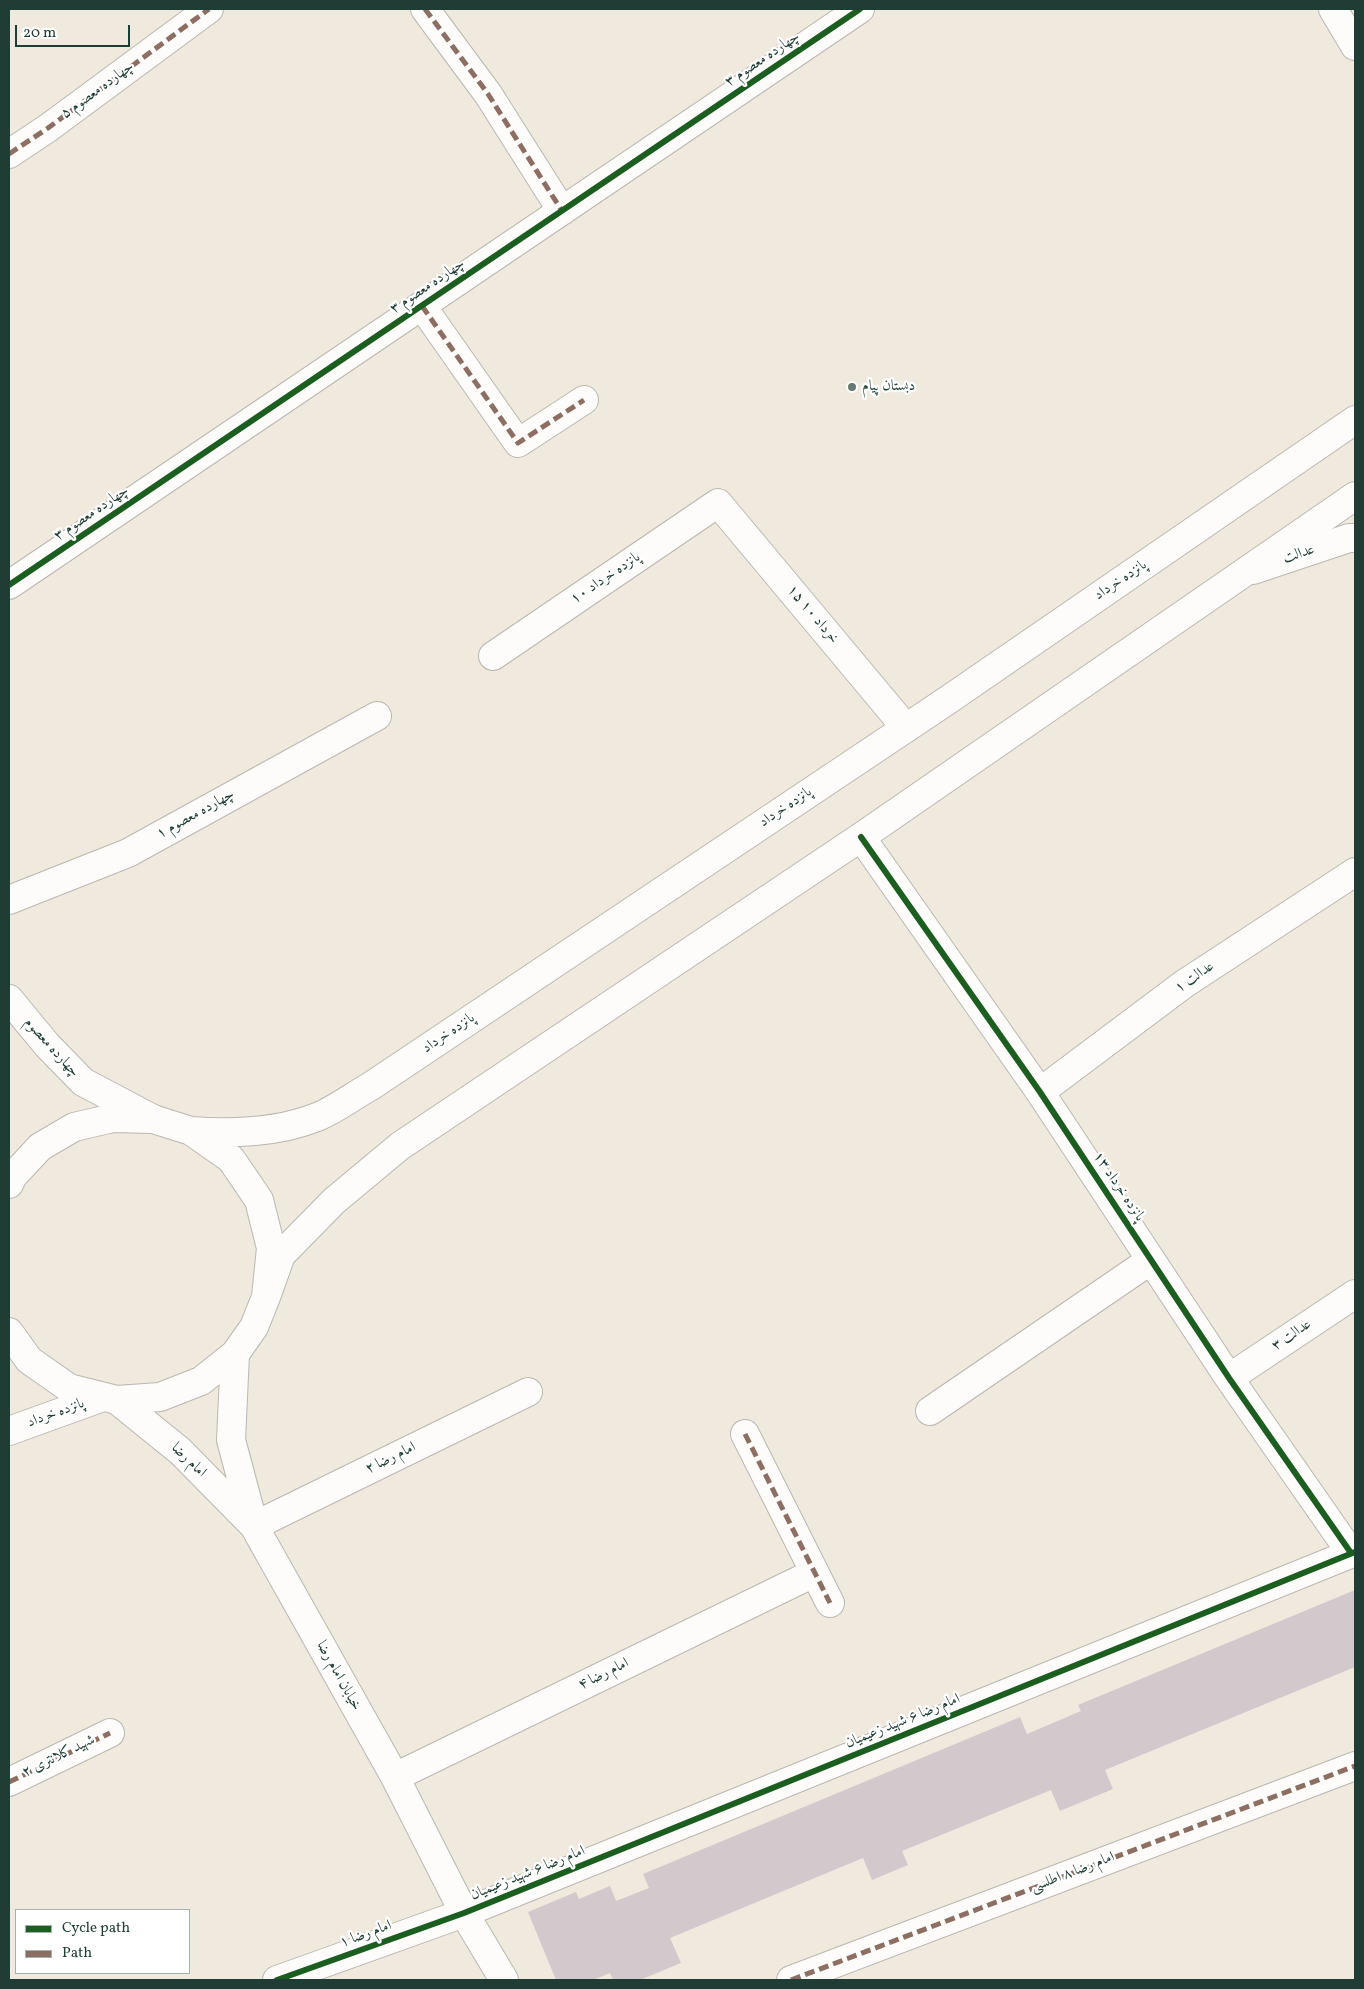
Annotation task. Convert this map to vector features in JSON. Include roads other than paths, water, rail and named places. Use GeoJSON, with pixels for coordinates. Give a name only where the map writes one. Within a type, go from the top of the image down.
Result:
{"type":"FeatureCollection","features":[{"type":"Feature","properties":{"kind":"street","name":"چهارده معصوم ۵"},"geometry":{"type":"LineString","coordinates":[[9,154],[48,128],[209,9]]}},
{"type":"Feature","properties":{"kind":"street"},"geometry":{"type":"LineString","coordinates":[[425,9],[488,94],[562,211]]}},
{"type":"Feature","properties":{"kind":"street","name":"چهارده معصوم ۳"},"geometry":{"type":"LineString","coordinates":[[9,586],[860,9]]}},
{"type":"Feature","properties":{"kind":"street"},"geometry":{"type":"LineString","coordinates":[[1337,10],[1355,46]]}},
{"type":"Feature","properties":{"kind":"street"},"geometry":{"type":"LineString","coordinates":[[422,306],[518,443],[584,400]]}},
{"type":"Feature","properties":{"kind":"street","name":"پانزده خرداد"},"geometry":{"type":"LineString","coordinates":[[191,1131],[220,1133],[278,1129],[318,1117],[370,1086],[906,728],[1355,420]]}},
{"type":"Feature","properties":{"kind":"street"},"geometry":{"type":"LineString","coordinates":[[9,1332],[29,1360],[69,1388],[110,1399],[160,1397],[201,1381],[235,1354],[254,1327],[281,1255],[334,1201],[400,1146],[860,836],[1355,496]]}},
{"type":"Feature","properties":{"kind":"street","name":"۱۵ خرداد ۱۰"},"geometry":{"type":"LineString","coordinates":[[718,503],[906,728]]}},
{"type":"Feature","properties":{"kind":"street","name":"پانزده خرداد ۱۰"},"geometry":{"type":"LineString","coordinates":[[493,656],[718,503]]}},
{"type":"Feature","properties":{"kind":"street","name":"عدالت"},"geometry":{"type":"LineString","coordinates":[[1242,573],[1349,538],[1355,538]]}},
{"type":"Feature","properties":{"kind":"street","name":"چهارده معصوم ۱"},"geometry":{"type":"LineString","coordinates":[[9,900],[128,852],[377,716]]}},
{"type":"Feature","properties":{"kind":"street","name":"پانزده خرداد ۱۳"},"geometry":{"type":"LineString","coordinates":[[860,836],[1040,1092],[1229,1378],[1353,1552]]}},
{"type":"Feature","properties":{"kind":"street","name":"عدالت ۱"},"geometry":{"type":"LineString","coordinates":[[1040,1092],[1184,984],[1355,872]]}},
{"type":"Feature","properties":{"kind":"street","name":"چهارده معصوم"},"geometry":{"type":"LineString","coordinates":[[9,999],[47,1045],[83,1082],[153,1118]]}},
{"type":"Feature","properties":{"kind":"street"},"geometry":{"type":"LineString","coordinates":[[9,1184],[13,1176],[40,1147],[74,1127],[113,1118],[153,1118],[191,1131],[231,1159],[259,1200],[271,1248],[266,1297]]}},
{"type":"Feature","properties":{"kind":"street"},"geometry":{"type":"LineString","coordinates":[[930,1411],[1151,1260]]}},
{"type":"Feature","properties":{"kind":"street","name":"عدالت ۳"},"geometry":{"type":"LineString","coordinates":[[1229,1378],[1355,1294]]}},
{"type":"Feature","properties":{"kind":"street","name":"خیابان امام رضا"},"geometry":{"type":"LineString","coordinates":[[235,1354],[231,1440],[254,1526],[394,1777],[464,1913],[504,1980]]}},
{"type":"Feature","properties":{"kind":"street","name":"امام رضا ۲"},"geometry":{"type":"LineString","coordinates":[[254,1526],[528,1392]]}},
{"type":"Feature","properties":{"kind":"street","name":"پانزده خرداد"},"geometry":{"type":"LineString","coordinates":[[9,1431],[110,1399]]}},
{"type":"Feature","properties":{"kind":"street","name":"امام رضا"},"geometry":{"type":"LineString","coordinates":[[110,1399],[180,1451],[254,1526]]}},
{"type":"Feature","properties":{"kind":"street"},"geometry":{"type":"LineString","coordinates":[[745,1434],[830,1603]]}},
{"type":"Feature","properties":{"kind":"street","name":"امام رضا ۶ شهید زعیمیان"},"geometry":{"type":"LineString","coordinates":[[464,1913],[1353,1552]]}},
{"type":"Feature","properties":{"kind":"street","name":"امام رضا ۴"},"geometry":{"type":"LineString","coordinates":[[394,1777],[814,1573]]}},
{"type":"Feature","properties":{"kind":"street","name":"شهید کلانتری ۲"},"geometry":{"type":"LineString","coordinates":[[9,1782],[110,1733]]}},
{"type":"Feature","properties":{"kind":"street","name":"امام رضا ۸ اطلسی"},"geometry":{"type":"LineString","coordinates":[[791,1980],[1355,1766]]}},
{"type":"Feature","properties":{"kind":"street","name":"امام رضا ۱"},"geometry":{"type":"LineString","coordinates":[[277,1980],[464,1913]]}},
{"type":"Feature","properties":{"kind":"place","name":"دبستان پیام"},"geometry":{"type":"Point","coordinates":[852,387]}}]}
